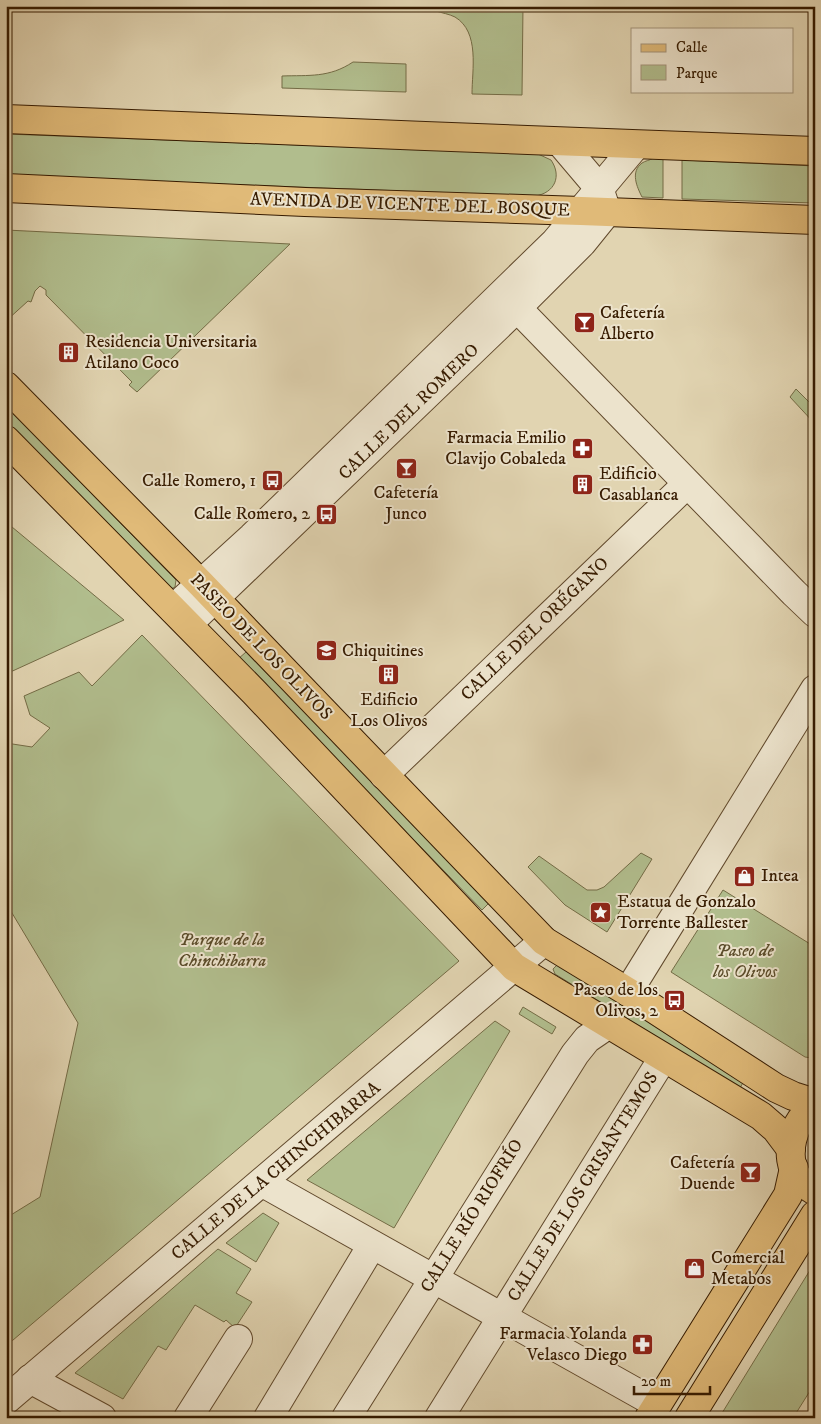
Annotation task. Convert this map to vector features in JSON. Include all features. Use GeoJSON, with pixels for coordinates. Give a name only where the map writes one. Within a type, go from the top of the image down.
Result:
{"type":"FeatureCollection","features":[{"type":"Feature","properties":{"kind":"main road"},"geometry":{"type":"LineString","coordinates":[[6,119],[815,151]]}},
{"type":"Feature","properties":{"kind":"main road","name":"AVENIDA DE VICENTE DEL BOSQUE"},"geometry":{"type":"LineString","coordinates":[[6,188],[305,202],[596,204],[815,220]]}},
{"type":"Feature","properties":{"kind":"main road","name":"PASEO DE LOS OLIVOS"},"geometry":{"type":"LineString","coordinates":[[6,386],[208,591],[544,941],[628,992],[776,1088],[815,1104]]}},
{"type":"Feature","properties":{"kind":"main road","name":"PASEO DE LOS OLIVOS"},"geometry":{"type":"LineString","coordinates":[[6,440],[254,692],[514,967],[760,1116],[776,1129],[793,1158],[799,1179],[815,1192]]}},
{"type":"Feature","properties":{"kind":"main road"},"geometry":{"type":"LineString","coordinates":[[653,1411],[788,1195],[793,1158],[793,1134],[800,1119],[815,1104]]}},
{"type":"Feature","properties":{"kind":"main road"},"geometry":{"type":"LineString","coordinates":[[689,1418],[815,1215]]}},
{"type":"Feature","properties":{"kind":"street"},"geometry":{"type":"LineString","coordinates":[[560,142],[596,204]]}},
{"type":"Feature","properties":{"kind":"street","name":"CALLE DEL ROMERO"},"geometry":{"type":"LineString","coordinates":[[208,591],[252,537],[596,204],[636,145]]}},
{"type":"Feature","properties":{"kind":"street","name":"CALLE DEL ROMERO"},"geometry":{"type":"LineString","coordinates":[[180,617],[517,308],[582,243],[596,204]]}},
{"type":"Feature","properties":{"kind":"street"},"geometry":{"type":"LineString","coordinates":[[517,308],[687,484],[815,612]]}},
{"type":"Feature","properties":{"kind":"street","name":"CALLE DEL ORÉGANO"},"geometry":{"type":"LineString","coordinates":[[384,775],[687,484]]}},
{"type":"Feature","properties":{"kind":"street"},"geometry":{"type":"LineString","coordinates":[[628,992],[815,689]]}},
{"type":"Feature","properties":{"kind":"street","name":"CALLE DE LA CHINCHIBARRA"},"geometry":{"type":"LineString","coordinates":[[6,1400],[544,941]]}},
{"type":"Feature","properties":{"kind":"street","name":"CALLE RÍO RIOFRÍO"},"geometry":{"type":"LineString","coordinates":[[346,1418],[575,1054],[587,1039],[609,1024]]}},
{"type":"Feature","properties":{"kind":"street","name":"CALLE DE LOS CRISANTEMOS"},"geometry":{"type":"LineString","coordinates":[[439,1418],[663,1058]]}},
{"type":"Feature","properties":{"kind":"street"},"geometry":{"type":"LineString","coordinates":[[263,1182],[502,1318],[653,1411]]}},
{"type":"Feature","properties":{"kind":"street"},"geometry":{"type":"LineString","coordinates":[[268,1418],[372,1245]]}},
{"type":"Feature","properties":{"kind":"street"},"geometry":{"type":"LineString","coordinates":[[188,1418],[238,1339]]}},
{"type":"Feature","properties":{"kind":"street"},"geometry":{"type":"LineString","coordinates":[[30,1379],[102,1418]]}},
{"type":"Feature","properties":{"kind":"green space"},"geometry":{"type":"Polygon","coordinates":[[[436,6],[523,6],[522,95],[472,94],[473,52],[468,32],[455,17],[436,11],[436,6]]]}},
{"type":"Feature","properties":{"kind":"green space"},"geometry":{"type":"Polygon","coordinates":[[[353,62],[406,64],[406,92],[282,88],[282,76],[327,73],[336,71],[353,62]]]}},
{"type":"Feature","properties":{"kind":"green space"},"geometry":{"type":"Polygon","coordinates":[[[6,134],[538,154],[551,160],[556,172],[556,178],[552,188],[535,196],[6,176],[6,134]]]}},
{"type":"Feature","properties":{"kind":"green space"},"geometry":{"type":"Polygon","coordinates":[[[654,158],[663,159],[663,198],[642,197],[636,180],[635,175],[638,167],[643,162],[654,158]]]}},
{"type":"Feature","properties":{"kind":"green space"},"geometry":{"type":"Polygon","coordinates":[[[682,160],[815,166],[815,203],[682,199],[682,160]]]}},
{"type":"Feature","properties":{"kind":"green space"},"geometry":{"type":"Polygon","coordinates":[[[6,230],[290,244],[137,392],[129,385],[132,382],[46,295],[46,290],[40,286],[35,291],[31,302],[28,301],[6,321],[6,230]]]}},
{"type":"Feature","properties":{"kind":"green space"},"geometry":{"type":"Polygon","coordinates":[[[796,389],[815,408],[815,424],[790,397],[796,389]]]}},
{"type":"Feature","properties":{"kind":"green space"},"geometry":{"type":"Polygon","coordinates":[[[6,406],[176,580],[175,587],[168,588],[6,421],[6,406]]]}},
{"type":"Feature","properties":{"kind":"green space"},"geometry":{"type":"Polygon","coordinates":[[[6,522],[124,620],[6,674],[6,522]]]}},
{"type":"Feature","properties":{"kind":"green space","name":"Parque de la Chinchibarra"},"geometry":{"type":"Polygon","coordinates":[[[142,635],[459,961],[6,1346],[6,1218],[40,1197],[78,1023],[6,903],[6,743],[32,747],[50,728],[30,715],[24,696],[79,672],[92,686],[142,635]]]}},
{"type":"Feature","properties":{"kind":"green space"},"geometry":{"type":"Polygon","coordinates":[[[246,652],[490,902],[482,910],[238,659],[246,652]]]}},
{"type":"Feature","properties":{"kind":"green space"},"geometry":{"type":"Polygon","coordinates":[[[641,853],[652,859],[607,932],[565,905],[528,867],[539,856],[587,890],[597,890],[604,887],[641,853]]]}},
{"type":"Feature","properties":{"kind":"green space","name":"Paseo de los Olivos"},"geometry":{"type":"Polygon","coordinates":[[[723,890],[815,947],[815,1057],[805,1057],[671,972],[723,890]]]}},
{"type":"Feature","properties":{"kind":"green space"},"geometry":{"type":"Polygon","coordinates":[[[558,964],[745,1079],[740,1088],[555,974],[553,969],[558,964]]]}},
{"type":"Feature","properties":{"kind":"green space"},"geometry":{"type":"Polygon","coordinates":[[[523,1007],[556,1027],[552,1034],[519,1014],[523,1007]]]}},
{"type":"Feature","properties":{"kind":"green space"},"geometry":{"type":"Polygon","coordinates":[[[495,1021],[510,1031],[394,1228],[307,1180],[495,1021]]]}},
{"type":"Feature","properties":{"kind":"green space"},"geometry":{"type":"Polygon","coordinates":[[[263,1213],[279,1223],[256,1262],[226,1243],[263,1213]]]}},
{"type":"Feature","properties":{"kind":"green space"},"geometry":{"type":"Polygon","coordinates":[[[218,1249],[251,1269],[236,1293],[252,1302],[235,1328],[226,1320],[224,1322],[195,1305],[166,1350],[158,1346],[123,1399],[75,1373],[218,1249]]]}},
{"type":"Feature","properties":{"kind":"green space"},"geometry":{"type":"Polygon","coordinates":[[[815,1262],[815,1383],[793,1418],[719,1418],[815,1262]]]}},
{"type":"Feature","properties":{"kind":"place","name":"Cafetería Alberto"},"geometry":{"type":"Point","coordinates":[584,323]}},
{"type":"Feature","properties":{"kind":"place","name":"Residencia Universitaria Atilano Coco"},"geometry":{"type":"Point","coordinates":[69,352]}},
{"type":"Feature","properties":{"kind":"place","name":"Farmacia Emilio Clavijo Cobaleda"},"geometry":{"type":"Point","coordinates":[582,448]}},
{"type":"Feature","properties":{"kind":"place","name":"Cafetería Junco"},"geometry":{"type":"Point","coordinates":[406,468]}},
{"type":"Feature","properties":{"kind":"place","name":"Calle Romero, 1"},"geometry":{"type":"Point","coordinates":[272,481]}},
{"type":"Feature","properties":{"kind":"place","name":"Edificio Casablanca"},"geometry":{"type":"Point","coordinates":[583,484]}},
{"type":"Feature","properties":{"kind":"place","name":"Calle Romero, 2"},"geometry":{"type":"Point","coordinates":[326,514]}},
{"type":"Feature","properties":{"kind":"place","name":"Chiquitines"},"geometry":{"type":"Point","coordinates":[326,651]}},
{"type":"Feature","properties":{"kind":"place","name":"Edificio Los Olivos"},"geometry":{"type":"Point","coordinates":[389,675]}},
{"type":"Feature","properties":{"kind":"place","name":"Intea"},"geometry":{"type":"Point","coordinates":[745,876]}},
{"type":"Feature","properties":{"kind":"place","name":"Estatua de Gonzalo Torrente Ballester"},"geometry":{"type":"Point","coordinates":[601,912]}},
{"type":"Feature","properties":{"kind":"place","name":"Paseo de los Olivos, 2"},"geometry":{"type":"Point","coordinates":[674,1000]}},
{"type":"Feature","properties":{"kind":"place","name":"Cafetería Duende"},"geometry":{"type":"Point","coordinates":[751,1173]}},
{"type":"Feature","properties":{"kind":"place","name":"Comercial Metabos"},"geometry":{"type":"Point","coordinates":[695,1268]}},
{"type":"Feature","properties":{"kind":"place","name":"Farmacia Yolanda Velasco Diego"},"geometry":{"type":"Point","coordinates":[643,1344]}}]}
